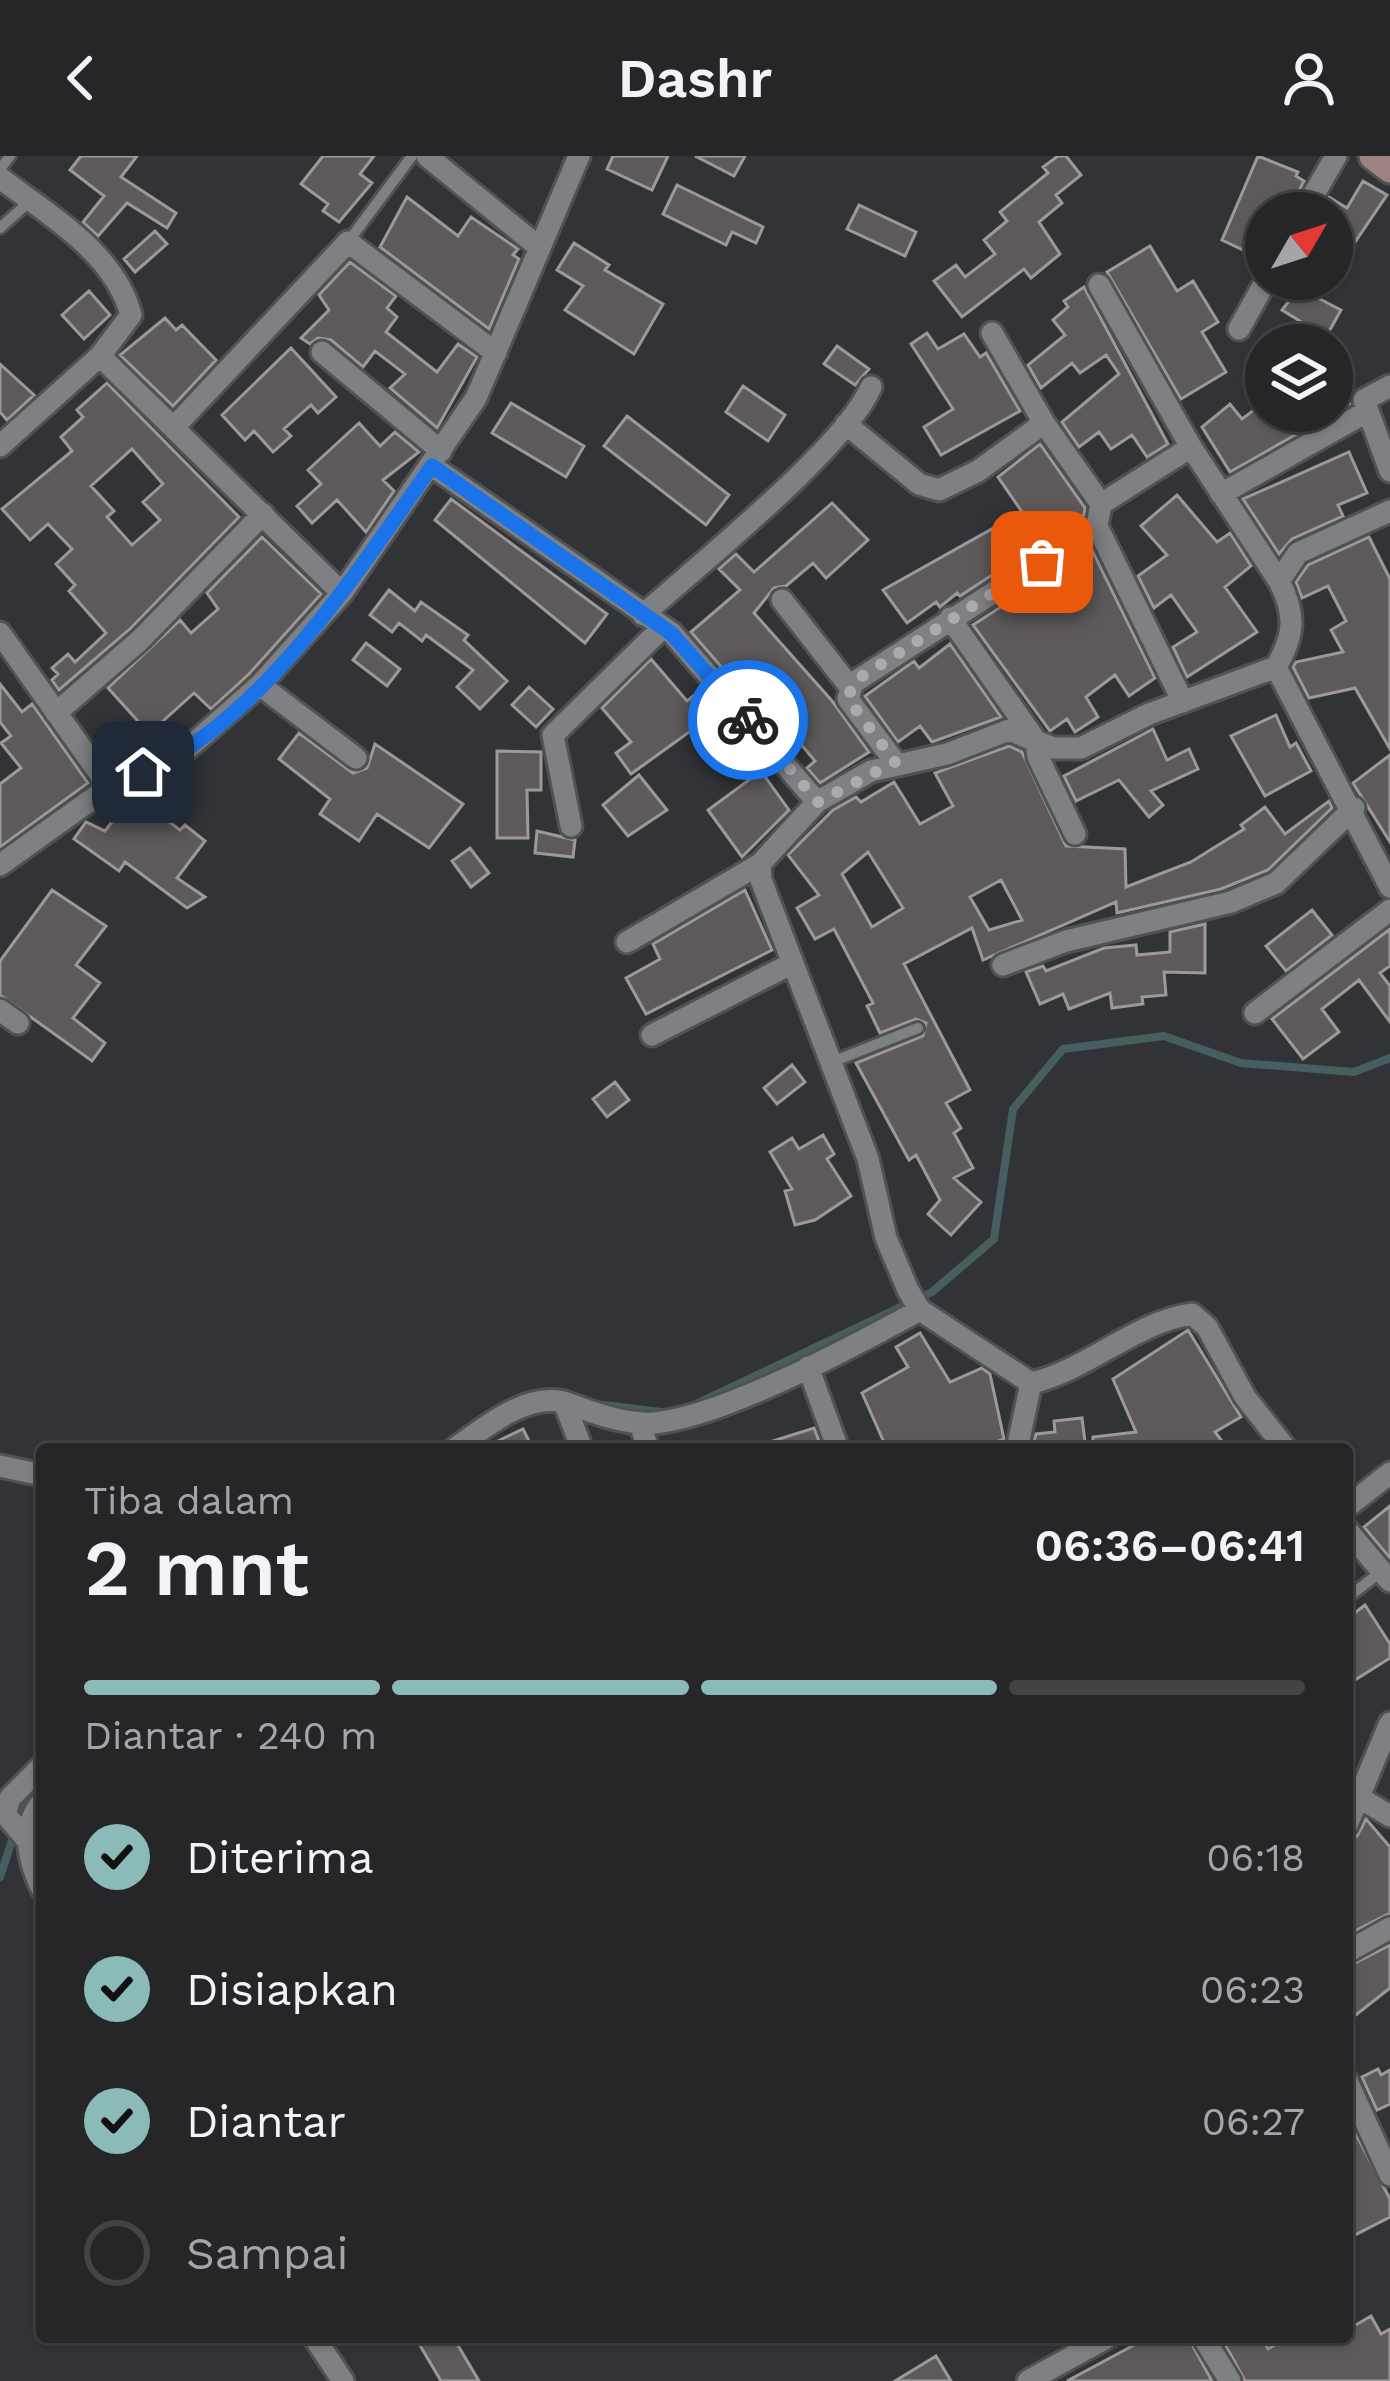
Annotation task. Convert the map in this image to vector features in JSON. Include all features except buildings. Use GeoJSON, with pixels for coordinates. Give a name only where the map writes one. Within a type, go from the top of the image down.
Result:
{"type":"FeatureCollection","features":[{"type":"Feature","properties":{"kind":"street"},"geometry":{"type":"LineString","coordinates":[[427,156],[540,248]]}},
{"type":"Feature","properties":{"kind":"street"},"geometry":{"type":"LineString","coordinates":[[0,865],[109,787],[177,758],[260,685],[342,593],[476,398],[579,156]]}},
{"type":"Feature","properties":{"kind":"street"},"geometry":{"type":"LineString","coordinates":[[1316,192],[1336,156]]}},
{"type":"Feature","properties":{"kind":"street"},"geometry":{"type":"LineString","coordinates":[[1372,156],[1390,169]]}},
{"type":"Feature","properties":{"kind":"street"},"geometry":{"type":"LineString","coordinates":[[0,178],[97,255],[125,293],[128,324],[100,356],[0,446]]}},
{"type":"Feature","properties":{"kind":"street"},"geometry":{"type":"LineString","coordinates":[[176,425],[348,242],[496,353]]}},
{"type":"Feature","properties":{"kind":"street"},"geometry":{"type":"LineString","coordinates":[[627,943],[760,864],[818,802],[895,762],[947,754],[1009,730],[1053,748],[1081,748],[1276,667],[1293,630],[1288,598],[1191,447],[1099,285]]}},
{"type":"Feature","properties":{"kind":"street"},"geometry":{"type":"LineString","coordinates":[[1239,329],[1255,300]]}},
{"type":"Feature","properties":{"kind":"street"},"geometry":{"type":"LineString","coordinates":[[992,332],[1099,515],[1183,702]]}},
{"type":"Feature","properties":{"kind":"street"},"geometry":{"type":"LineString","coordinates":[[322,352],[436,459],[666,631],[818,802]]}},
{"type":"Feature","properties":{"kind":"street"},"geometry":{"type":"LineString","coordinates":[[100,356],[176,425],[342,593]]}},
{"type":"Feature","properties":{"kind":"street"},"geometry":{"type":"LineString","coordinates":[[1390,386],[1366,396],[1390,471]]}},
{"type":"Feature","properties":{"kind":"street"},"geometry":{"type":"LineString","coordinates":[[571,826],[553,735],[666,631],[846,424],[872,387]]}},
{"type":"Feature","properties":{"kind":"street"},"geometry":{"type":"LineString","coordinates":[[1221,494],[1368,411]]}},
{"type":"Feature","properties":{"kind":"street"},"geometry":{"type":"LineString","coordinates":[[846,424],[919,484],[939,490],[978,470],[1044,423]]}},
{"type":"Feature","properties":{"kind":"street"},"geometry":{"type":"LineString","coordinates":[[895,762],[848,699],[850,687],[1191,447]]}},
{"type":"Feature","properties":{"kind":"street"},"geometry":{"type":"LineString","coordinates":[[1279,580],[1298,553],[1390,511]]}},
{"type":"Feature","properties":{"kind":"street"},"geometry":{"type":"LineString","coordinates":[[56,713],[140,640],[263,514]]}},
{"type":"Feature","properties":{"kind":"street"},"geometry":{"type":"LineString","coordinates":[[782,600],[850,687]]}},
{"type":"Feature","properties":{"kind":"street"},"geometry":{"type":"LineString","coordinates":[[950,619],[1036,741],[1038,757],[1075,834]]}},
{"type":"Feature","properties":{"kind":"street"},"geometry":{"type":"LineString","coordinates":[[0,633],[109,787]]}},
{"type":"Feature","properties":{"kind":"street"},"geometry":{"type":"LineString","coordinates":[[1276,667],[1354,808],[1390,887]]}},
{"type":"Feature","properties":{"kind":"street"},"geometry":{"type":"LineString","coordinates":[[260,685],[356,758]]}},
{"type":"Feature","properties":{"kind":"street"},"geometry":{"type":"LineString","coordinates":[[1003,965],[1066,941],[1231,902],[1276,883],[1354,808]]}},
{"type":"Feature","properties":{"kind":"street"},"geometry":{"type":"LineString","coordinates":[[760,864],[761,880],[868,1159],[886,1238],[915,1301],[1031,1383],[1058,1377],[1164,1321],[1192,1314],[1207,1327],[1245,1397],[1281,1443]]}},
{"type":"Feature","properties":{"kind":"street"},"geometry":{"type":"LineString","coordinates":[[1255,1013],[1390,910]]}},
{"type":"Feature","properties":{"kind":"street"},"geometry":{"type":"LineString","coordinates":[[652,1035],[793,963]]}},
{"type":"Feature","properties":{"kind":"street"},"geometry":{"type":"LineString","coordinates":[[464,1443],[526,1405],[547,1399],[640,1423],[679,1419],[808,1367],[915,1301]]}},
{"type":"Feature","properties":{"kind":"street"},"geometry":{"type":"LineString","coordinates":[[808,1367],[836,1443]]}},
{"type":"Feature","properties":{"kind":"street"},"geometry":{"type":"LineString","coordinates":[[1018,1443],[1031,1383]]}},
{"type":"Feature","properties":{"kind":"street"},"geometry":{"type":"LineString","coordinates":[[564,1402],[580,1443]]}},
{"type":"Feature","properties":{"kind":"street"},"geometry":{"type":"LineString","coordinates":[[640,1423],[646,1443]]}},
{"type":"Feature","properties":{"kind":"street"},"geometry":{"type":"LineString","coordinates":[[0,1466],[36,1474]]}},
{"type":"Feature","properties":{"kind":"street"},"geometry":{"type":"LineString","coordinates":[[1353,1502],[1390,1474]]}},
{"type":"Feature","properties":{"kind":"street"},"geometry":{"type":"LineString","coordinates":[[1353,1537],[1386,1576]]}},
{"type":"Feature","properties":{"kind":"street"},"geometry":{"type":"LineString","coordinates":[[1353,1813],[1390,1723]]}},
{"type":"Feature","properties":{"kind":"street"},"geometry":{"type":"LineString","coordinates":[[36,1772],[10,1798],[5,1814],[21,1835],[36,1873]]}},
{"type":"Feature","properties":{"kind":"street"},"geometry":{"type":"LineString","coordinates":[[1360,1798],[1390,1816]]}},
{"type":"Feature","properties":{"kind":"street"},"geometry":{"type":"LineString","coordinates":[[21,1835],[36,1810]]}},
{"type":"Feature","properties":{"kind":"street"},"geometry":{"type":"LineString","coordinates":[[1353,1949],[1390,1928]]}},
{"type":"Feature","properties":{"kind":"street"},"geometry":{"type":"LineString","coordinates":[[1353,2094],[1390,2175]]}},
{"type":"Feature","properties":{"kind":"street"},"geometry":{"type":"LineString","coordinates":[[318,2343],[343,2381]]}},
{"type":"Feature","properties":{"kind":"street"},"geometry":{"type":"LineString","coordinates":[[1028,2381],[1097,2343]]}},
{"type":"Feature","properties":{"kind":"street"},"geometry":{"type":"LineString","coordinates":[[1207,2343],[1230,2381]]}},
{"type":"Feature","properties":{"kind":"lane"},"geometry":{"type":"LineString","coordinates":[[0,169],[10,156]]}},
{"type":"Feature","properties":{"kind":"lane"},"geometry":{"type":"LineString","coordinates":[[348,242],[412,156]]}},
{"type":"Feature","properties":{"kind":"lane"},"geometry":{"type":"LineString","coordinates":[[0,227],[30,201]]}},
{"type":"Feature","properties":{"kind":"lane"},"geometry":{"type":"LineString","coordinates":[[832,1062],[917,1028]]}},
{"type":"Feature","properties":{"kind":"lane"},"geometry":{"type":"LineString","coordinates":[[1353,1595],[1386,1576]]}},
{"type":"Feature","properties":{"kind":"waterway"},"geometry":{"type":"LineString","coordinates":[[698,1403],[932,1292],[994,1239],[1013,1109],[1063,1049],[1164,1036],[1241,1063],[1354,1072],[1390,1058]]}},
{"type":"Feature","properties":{"kind":"waterway"},"geometry":{"type":"LineString","coordinates":[[535,1393],[567,1393]]}},
{"type":"Feature","properties":{"kind":"waterway"},"geometry":{"type":"LineString","coordinates":[[604,1405],[661,1412]]}},
{"type":"Feature","properties":{"kind":"waterway"},"geometry":{"type":"LineString","coordinates":[[0,1877],[23,1807],[36,1793]]}},
{"type":"Feature","properties":{"kind":"way so far"},"geometry":{"type":"LineString","coordinates":[[748,720],[818,802],[895,762],[848,699],[853,682],[1042,562]]}},
{"type":"Feature","properties":{"kind":"route"},"geometry":{"type":"LineString","coordinates":[[143,772],[177,758],[260,685],[342,593],[432,466],[672,634],[748,720]]}}]}
